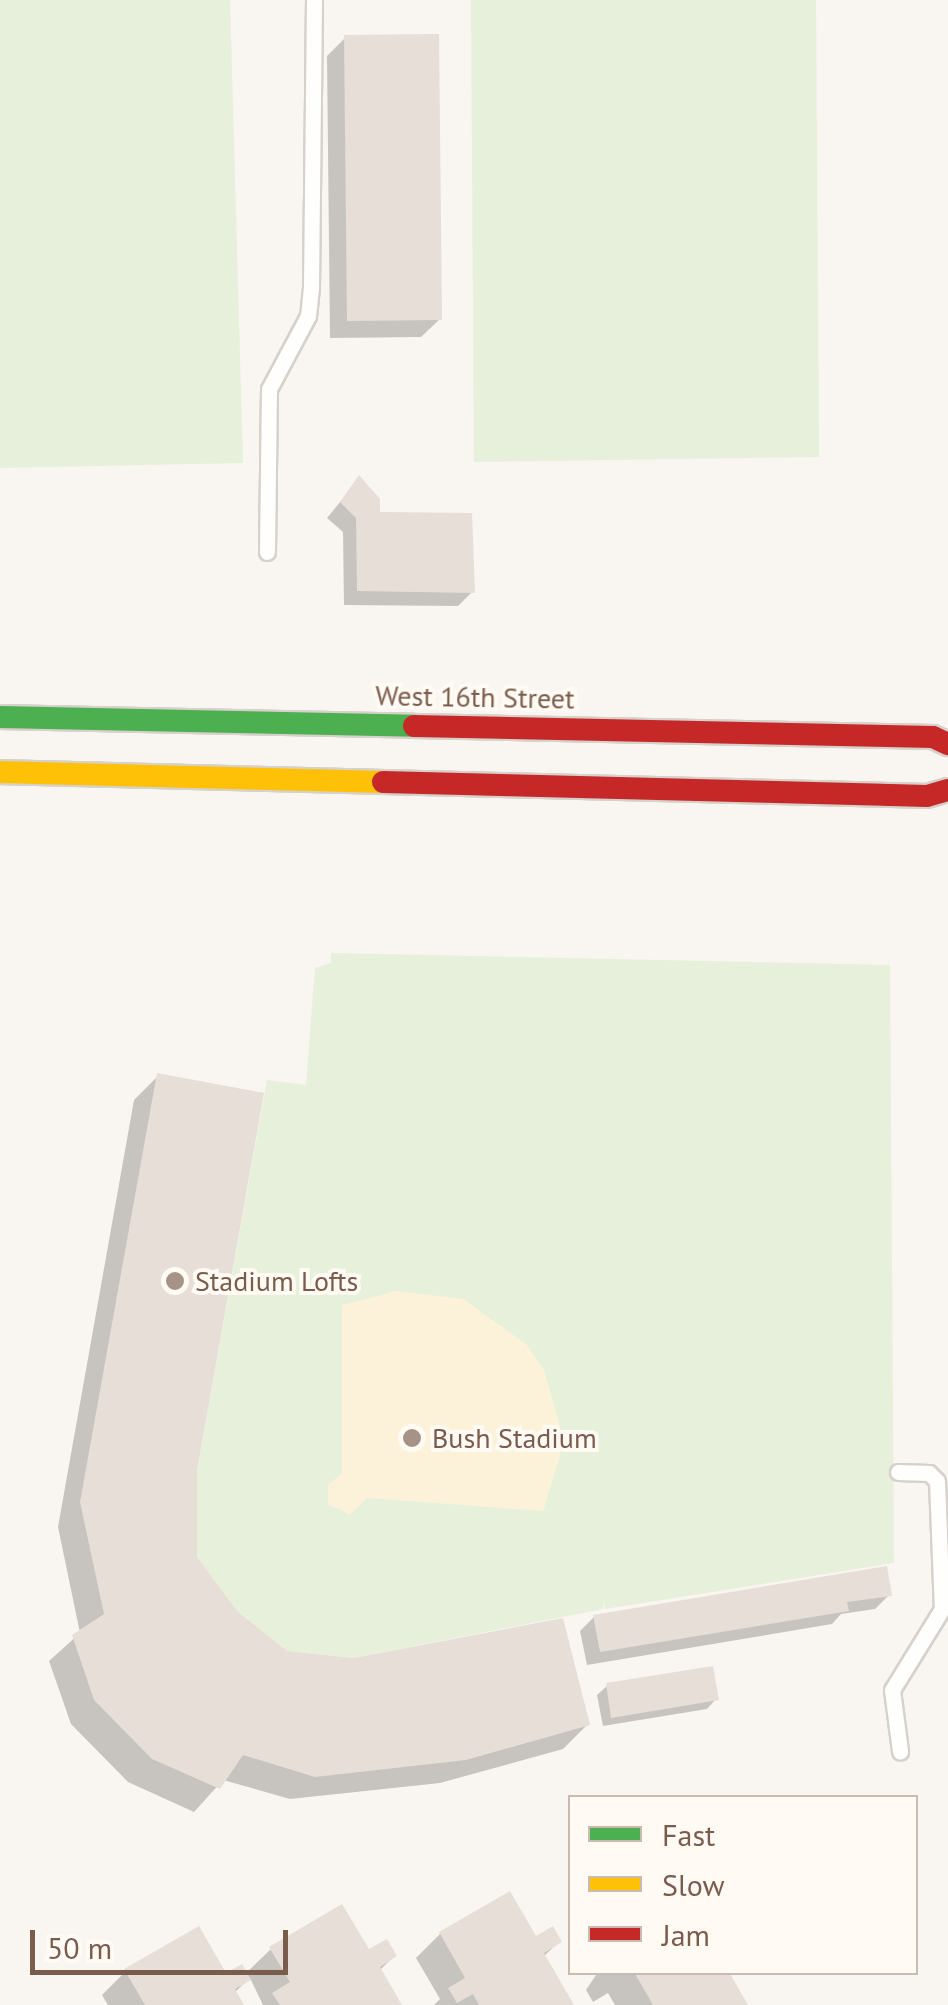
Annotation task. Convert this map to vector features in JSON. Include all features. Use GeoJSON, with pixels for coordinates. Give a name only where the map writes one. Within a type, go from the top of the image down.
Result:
{"type":"FeatureCollection","features":[{"type":"Feature","properties":{"kind":"main road","name":"West 16th Street"},"geometry":{"type":"LineString","coordinates":[[0,717],[933,737],[948,744]]}},
{"type":"Feature","properties":{"kind":"main road"},"geometry":{"type":"LineString","coordinates":[[0,772],[927,796],[948,790]]}},
{"type":"Feature","properties":{"kind":"lane"},"geometry":{"type":"LineString","coordinates":[[267,552],[269,388],[308,316],[311,288],[314,0]]}},
{"type":"Feature","properties":{"kind":"lane"},"geometry":{"type":"LineString","coordinates":[[898,1472],[929,1473],[937,1481],[942,1609],[892,1690],[900,1751]]}},
{"type":"Feature","properties":{"kind":"green space"},"geometry":{"type":"Polygon","coordinates":[[[0,0],[230,0],[243,463],[0,468],[0,0]]]}},
{"type":"Feature","properties":{"kind":"green space"},"geometry":{"type":"Polygon","coordinates":[[[471,0],[816,0],[819,457],[474,462],[471,0]]]}},
{"type":"Feature","properties":{"kind":"green space"},"geometry":{"type":"Polygon","coordinates":[[[331,953],[890,965],[894,1563],[605,1609],[603,1603],[603,1609],[354,1658],[287,1651],[237,1611],[197,1557],[197,1470],[267,1080],[306,1085],[315,968],[331,963],[331,953]]]}},
{"type":"Feature","properties":{"kind":"sand"},"geometry":{"type":"Polygon","coordinates":[[[396,1291],[463,1299],[527,1345],[544,1370],[560,1426],[560,1456],[543,1511],[367,1498],[350,1515],[328,1504],[328,1485],[342,1473],[342,1305],[396,1291]]]}},
{"type":"Feature","properties":{"kind":"building"},"geometry":{"type":"Polygon","coordinates":[[[439,34],[442,320],[347,321],[344,35],[439,34]]]}},
{"type":"Feature","properties":{"kind":"building"},"geometry":{"type":"Polygon","coordinates":[[[359,475],[380,499],[380,512],[472,513],[475,593],[357,591],[356,518],[340,502],[359,475]]]}},
{"type":"Feature","properties":{"kind":"building","name":"Stadium Lofts"},"geometry":{"type":"Polygon","coordinates":[[[157,1073],[264,1093],[197,1470],[197,1557],[237,1611],[287,1651],[354,1658],[563,1618],[590,1725],[466,1760],[315,1777],[243,1755],[220,1789],[152,1759],[94,1700],[72,1635],[104,1614],[80,1502],[157,1073]]]}},
{"type":"Feature","properties":{"kind":"building"},"geometry":{"type":"Polygon","coordinates":[[[887,1566],[892,1596],[847,1602],[849,1611],[600,1652],[593,1615],[887,1566]]]}},
{"type":"Feature","properties":{"kind":"building"},"geometry":{"type":"Polygon","coordinates":[[[713,1666],[719,1700],[611,1718],[606,1683],[713,1666]]]}},
{"type":"Feature","properties":{"kind":"building"},"geometry":{"type":"Polygon","coordinates":[[[510,1891],[536,1936],[553,1926],[562,1942],[544,1953],[574,2005],[479,2005],[473,1994],[457,2003],[448,1988],[465,1978],[439,1932],[510,1891]]]}},
{"type":"Feature","properties":{"kind":"building"},"geometry":{"type":"Polygon","coordinates":[[[342,1904],[369,1949],[387,1939],[397,1956],[380,1967],[402,2005],[280,2005],[272,1993],[290,1982],[269,1947],[342,1904]]]}},
{"type":"Feature","properties":{"kind":"building"},"geometry":{"type":"Polygon","coordinates":[[[199,1926],[226,1973],[242,1964],[251,1980],[235,1989],[244,2005],[145,2005],[124,1969],[199,1926]]]}},
{"type":"Feature","properties":{"kind":"building"},"geometry":{"type":"Polygon","coordinates":[[[636,1975],[731,1975],[748,2005],[653,2005],[636,1975]]]}},
{"type":"Feature","properties":{"kind":"traffic: fast"},"geometry":{"type":"LineString","coordinates":[[0,717],[414,726]]}},
{"type":"Feature","properties":{"kind":"traffic: slow"},"geometry":{"type":"LineString","coordinates":[[0,772],[383,782]]}},
{"type":"Feature","properties":{"kind":"traffic: jam"},"geometry":{"type":"LineString","coordinates":[[414,726],[933,737],[948,744]]}},
{"type":"Feature","properties":{"kind":"traffic: jam"},"geometry":{"type":"LineString","coordinates":[[383,782],[927,796],[948,790]]}},
{"type":"Feature","properties":{"kind":"place","name":"Stadium Lofts"},"geometry":{"type":"Point","coordinates":[175,1281]}},
{"type":"Feature","properties":{"kind":"place","name":"Bush Stadium"},"geometry":{"type":"Point","coordinates":[412,1438]}}]}
